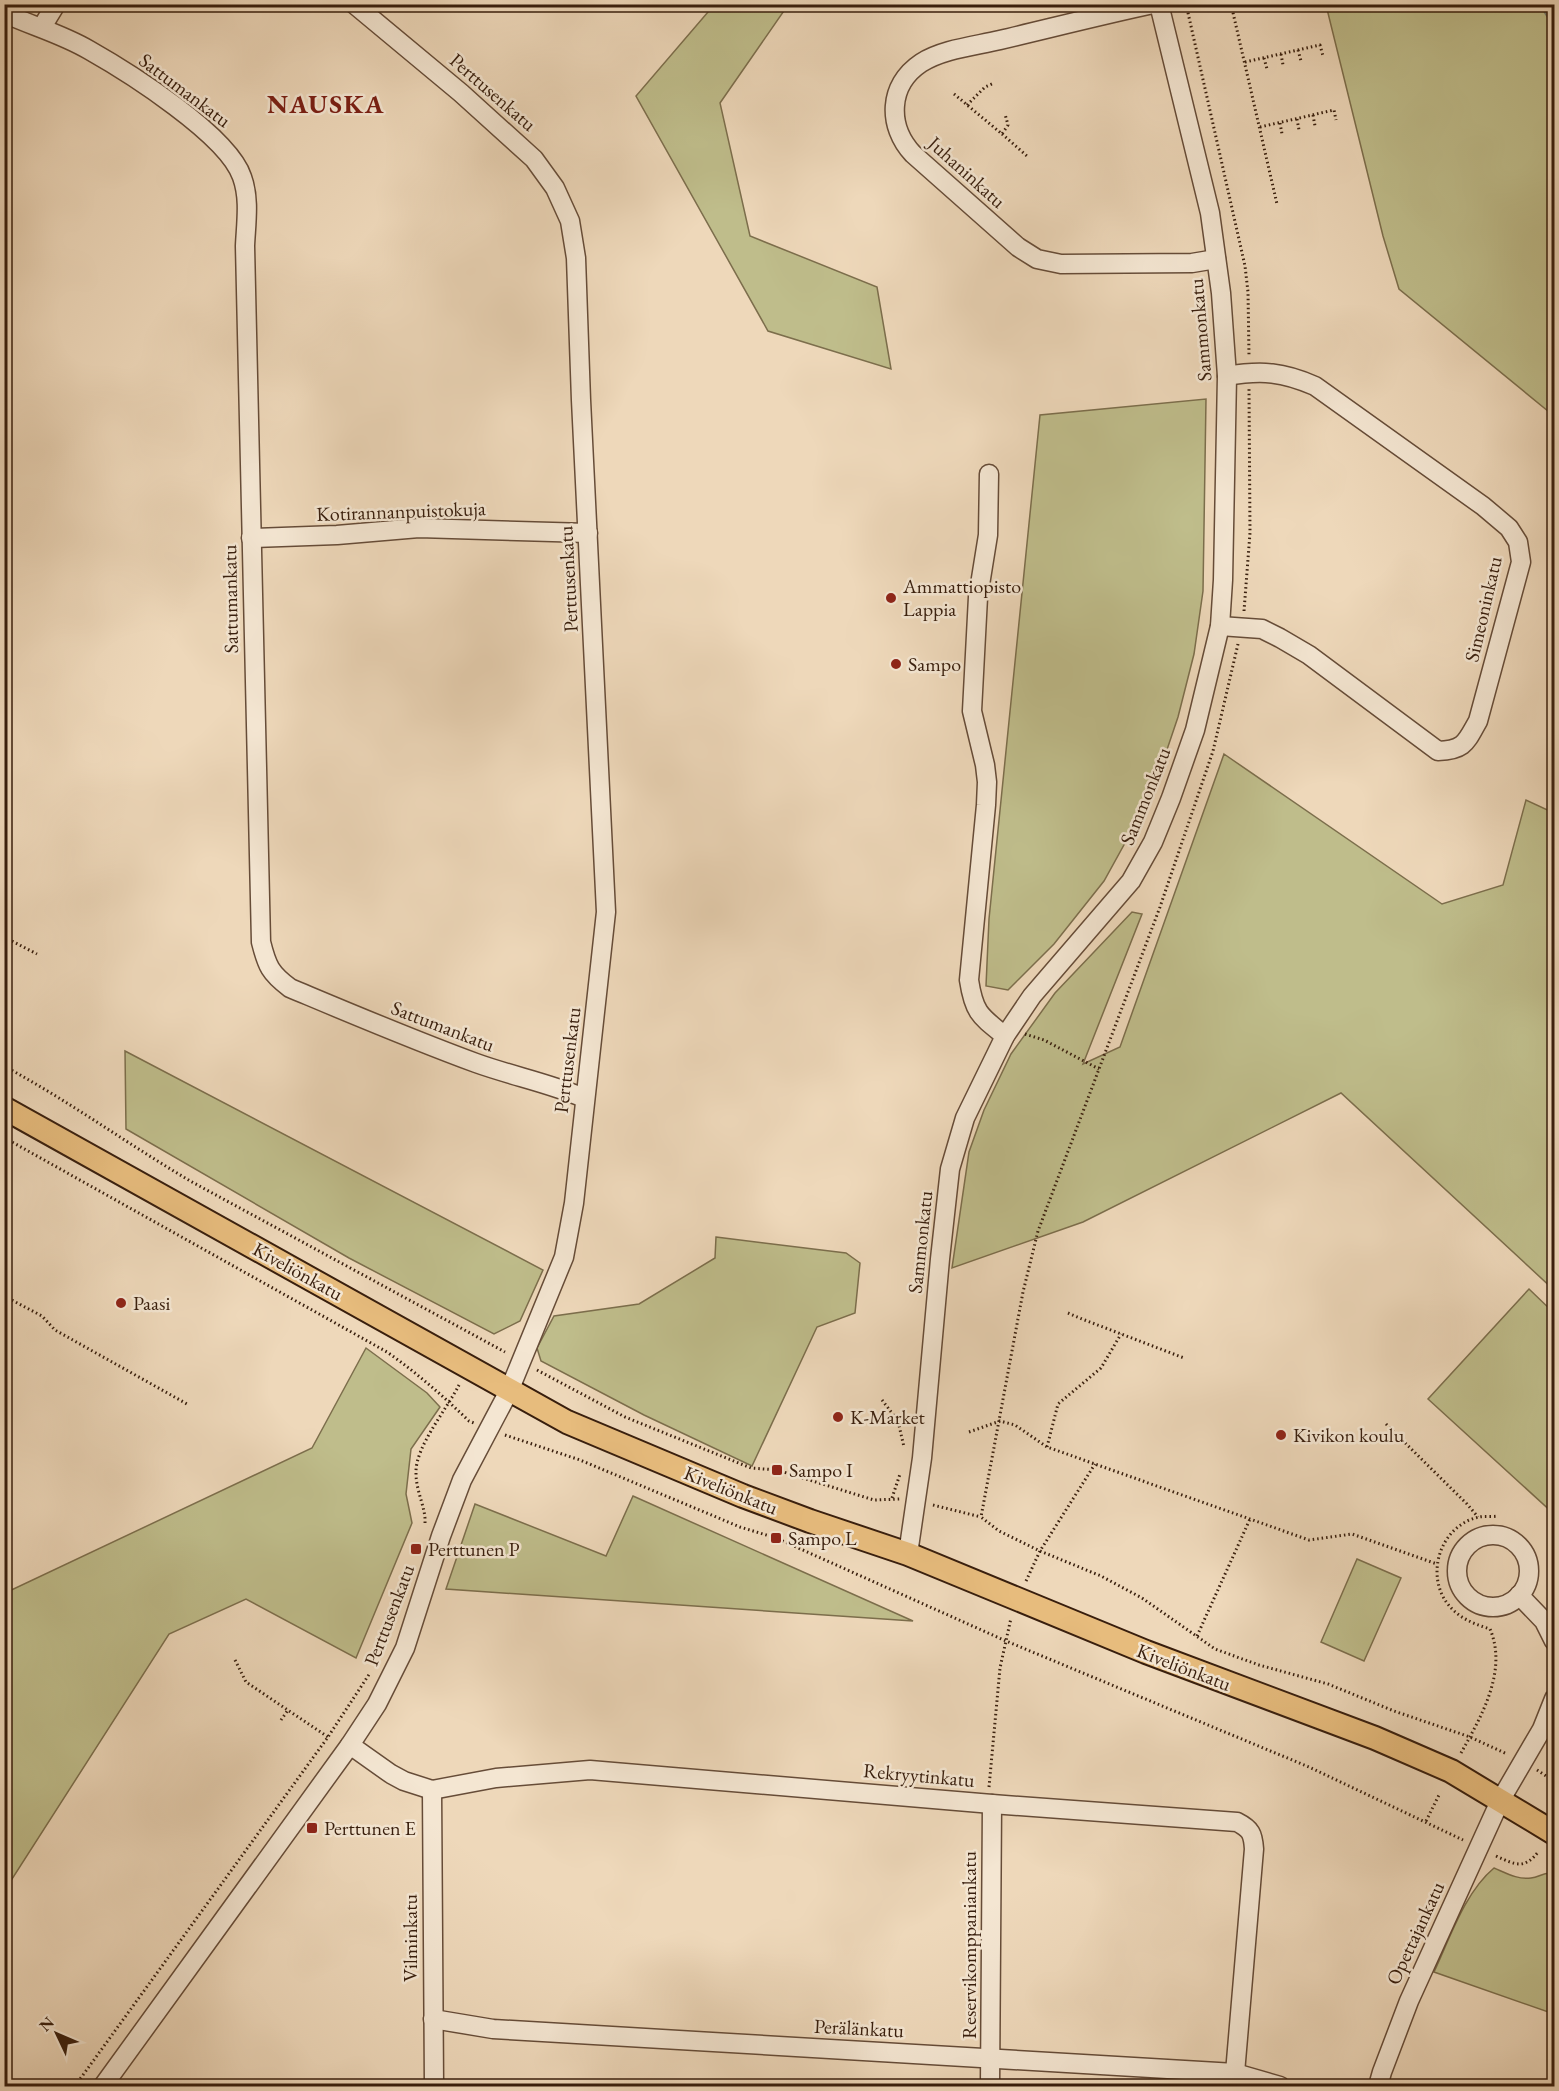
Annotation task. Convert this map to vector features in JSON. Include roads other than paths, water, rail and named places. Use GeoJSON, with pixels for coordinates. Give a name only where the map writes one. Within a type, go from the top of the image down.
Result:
{"type":"FeatureCollection","features":[{"type":"Feature","properties":{"kind":"main road","name":"Kiveliönkatu"},"geometry":{"type":"LineString","coordinates":[[4,1108],[567,1422],[743,1496],[908,1554],[1146,1652],[1375,1738],[1451,1771],[1554,1833]]}},
{"type":"Feature","properties":{"kind":"street"},"geometry":{"type":"LineString","coordinates":[[42,27],[56,4]]}},
{"type":"Feature","properties":{"kind":"street","name":"Perttusenkatu"},"geometry":{"type":"LineString","coordinates":[[103,2086],[350,1745],[377,1704],[405,1648],[441,1536],[462,1480],[509,1391],[564,1257],[574,1203],[606,912],[576,258],[570,221],[564,206],[540,167],[518,143],[354,4]]}},
{"type":"Feature","properties":{"kind":"street","name":"Juhaninkatu"},"geometry":{"type":"LineString","coordinates":[[1153,4],[930,58],[913,70],[900,86],[895,101],[896,126],[903,142],[913,154],[1012,241],[1037,259],[1061,264],[1192,263],[1216,259]]}},
{"type":"Feature","properties":{"kind":"street","name":"Sammonkatu"},"geometry":{"type":"LineString","coordinates":[[908,1554],[917,1500],[950,1169],[965,1118],[1007,1033],[1032,996],[1131,881],[1153,842],[1195,730],[1220,626],[1227,376],[1216,259],[1210,213],[1159,4]]}},
{"type":"Feature","properties":{"kind":"street","name":"Sattumankatu"},"geometry":{"type":"LineString","coordinates":[[4,13],[42,27],[88,49],[175,106],[227,151],[242,176],[247,203],[244,246],[261,942],[266,965],[274,976],[290,988],[416,1041],[488,1067],[562,1088],[585,1098]]}},
{"type":"Feature","properties":{"kind":"street","name":"Simeoninkatu"},"geometry":{"type":"LineString","coordinates":[[1220,626],[1262,629],[1280,638],[1309,655],[1438,751],[1454,750],[1466,742],[1478,721],[1521,562],[1518,542],[1509,528],[1483,506],[1315,386],[1293,376],[1249,372],[1227,376]]}},
{"type":"Feature","properties":{"kind":"street"},"geometry":{"type":"LineString","coordinates":[[989,474],[988,535],[978,597],[972,711],[987,782],[969,980],[973,1003],[982,1017],[1007,1033]]}},
{"type":"Feature","properties":{"kind":"street","name":"Kotirannanpuistokuja"},"geometry":{"type":"LineString","coordinates":[[251,538],[337,535],[419,528],[588,533]]}},
{"type":"Feature","properties":{"kind":"street"},"geometry":{"type":"LineString","coordinates":[[1519,1595],[1544,1622],[1554,1641]]}},
{"type":"Feature","properties":{"kind":"street","name":"Opettajankatu"},"geometry":{"type":"LineString","coordinates":[[1378,2086],[1408,2001],[1500,1801],[1542,1729],[1554,1699]]}},
{"type":"Feature","properties":{"kind":"street","name":"Rekryytinkatu"},"geometry":{"type":"LineString","coordinates":[[350,1745],[391,1774],[432,1790],[496,1779],[590,1770],[990,1804],[1238,1822],[1248,1828],[1253,1835],[1254,1849],[1235,2073]]}},
{"type":"Feature","properties":{"kind":"street","name":"Vilminkatu"},"geometry":{"type":"LineString","coordinates":[[432,1790],[434,2086]]}},
{"type":"Feature","properties":{"kind":"street","name":"Reservikomppaniankatu"},"geometry":{"type":"LineString","coordinates":[[990,1804],[992,2059],[990,2086]]}},
{"type":"Feature","properties":{"kind":"street","name":"Perälänkatu"},"geometry":{"type":"LineString","coordinates":[[433,2019],[493,2029],[1235,2073],[1280,2086]]}},
{"type":"Feature","properties":{"kind":"waterway"},"geometry":{"type":"LineString","coordinates":[[1541,4],[1554,24]]}},
{"type":"Feature","properties":{"kind":"place","name":"Ammattiopisto Lappia"},"geometry":{"type":"Point","coordinates":[891,598]}},
{"type":"Feature","properties":{"kind":"place","name":"Sampo"},"geometry":{"type":"Point","coordinates":[896,664]}},
{"type":"Feature","properties":{"kind":"place","name":"Paasi"},"geometry":{"type":"Point","coordinates":[121,1303]}},
{"type":"Feature","properties":{"kind":"place","name":"K-Market"},"geometry":{"type":"Point","coordinates":[838,1417]}},
{"type":"Feature","properties":{"kind":"place","name":"Kivikon koulu"},"geometry":{"type":"Point","coordinates":[1281,1435]}},
{"type":"Feature","properties":{"kind":"place","name":"Sampo I"},"geometry":{"type":"Point","coordinates":[777,1470]}},
{"type":"Feature","properties":{"kind":"place","name":"Sampo L"},"geometry":{"type":"Point","coordinates":[776,1538]}},
{"type":"Feature","properties":{"kind":"place","name":"Perttunen P"},"geometry":{"type":"Point","coordinates":[416,1549]}},
{"type":"Feature","properties":{"kind":"place","name":"Perttunen E"},"geometry":{"type":"Point","coordinates":[312,1828]}},
{"type":"Feature","properties":{"kind":"district","name":"NAUSKA"},"geometry":{"type":"Point","coordinates":[326,104]}}]}
